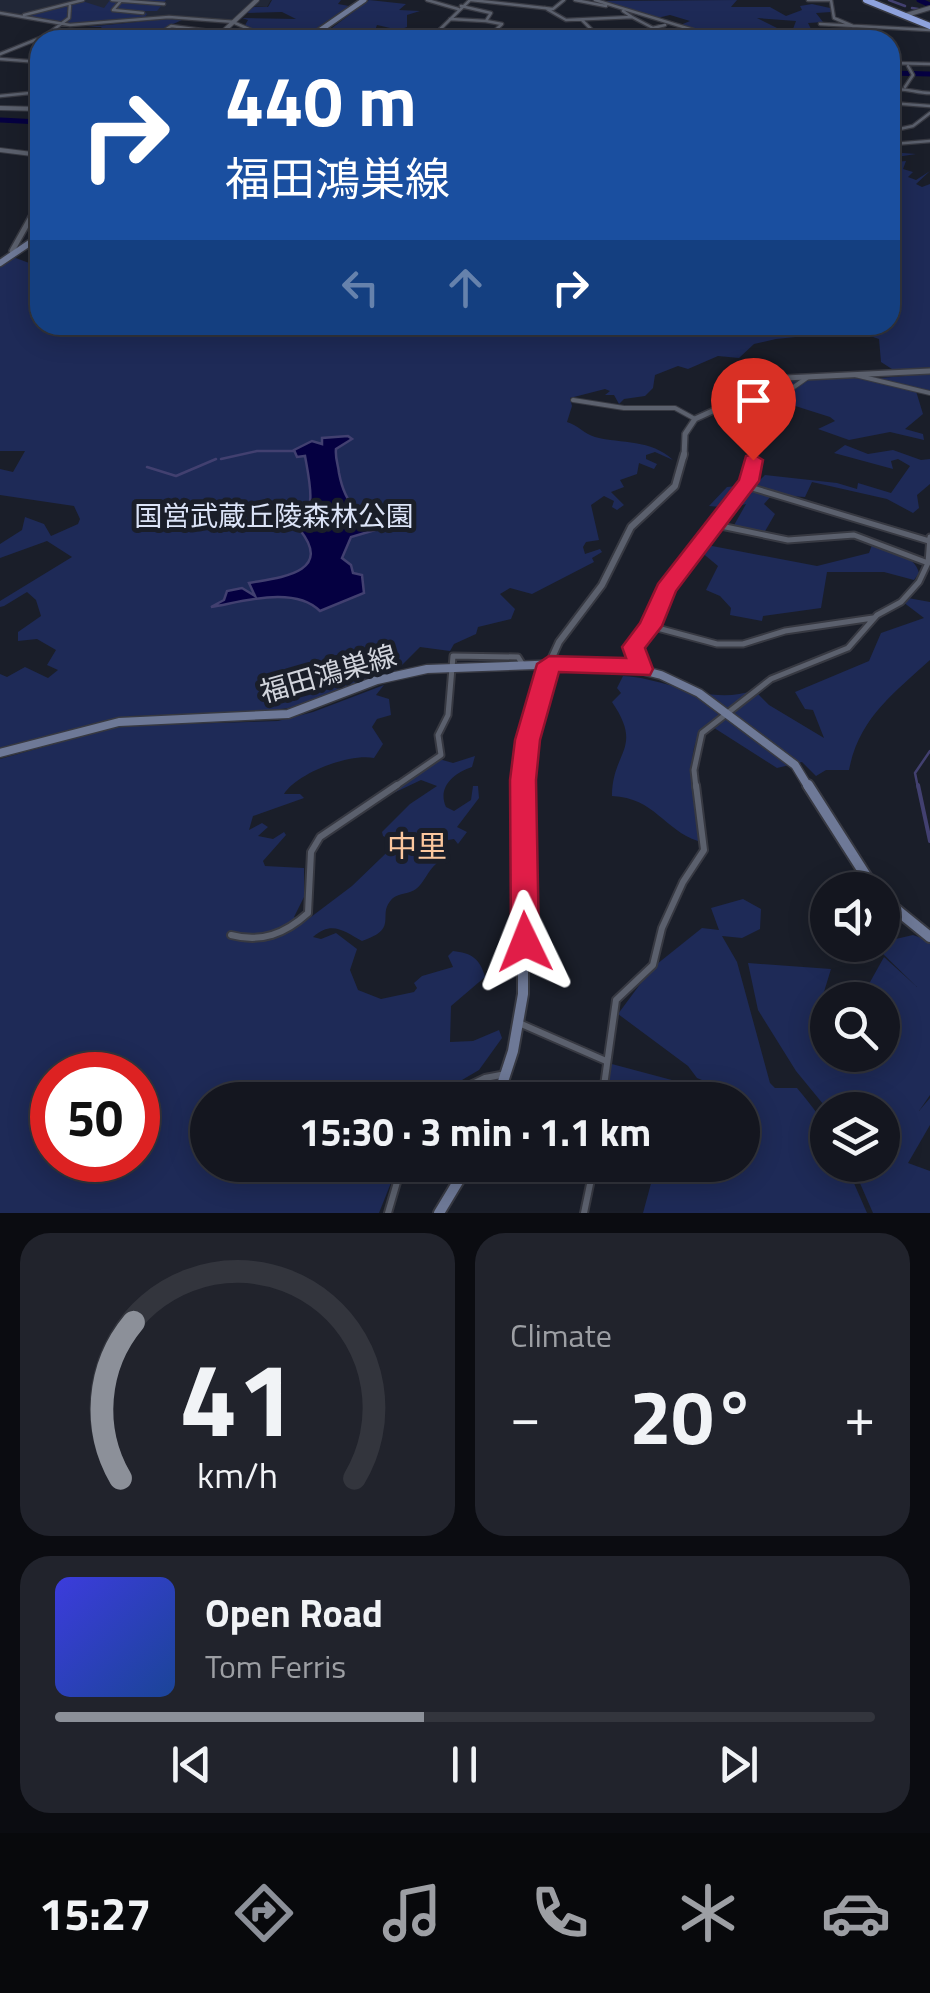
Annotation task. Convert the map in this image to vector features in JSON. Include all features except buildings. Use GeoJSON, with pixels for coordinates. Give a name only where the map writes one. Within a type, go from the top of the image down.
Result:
{"type":"FeatureCollection","features":[{"type":"Feature","properties":{"kind":"highway"},"geometry":{"type":"LineString","coordinates":[[866,0],[930,28]]}},
{"type":"Feature","properties":{"kind":"main road"},"geometry":{"type":"LineString","coordinates":[[321,30],[366,0]]}},
{"type":"Feature","properties":{"kind":"main road"},"geometry":{"type":"LineString","coordinates":[[0,261],[29,238]]}},
{"type":"Feature","properties":{"kind":"main road"},"geometry":{"type":"LineString","coordinates":[[0,261],[29,238]]}},
{"type":"Feature","properties":{"kind":"main road"},"geometry":{"type":"LineString","coordinates":[[503,1082],[519,1024],[525,942],[523,780],[528,740],[549,664]]}},
{"type":"Feature","properties":{"kind":"main road","name":"福田鴻巣線"},"geometry":{"type":"LineString","coordinates":[[1,750],[119,722],[288,714],[392,676],[452,667],[606,664],[641,669],[682,684],[726,713],[804,776],[864,872]]}},
{"type":"Feature","properties":{"kind":"main road"},"geometry":{"type":"LineString","coordinates":[[900,913],[930,937]]}},
{"type":"Feature","properties":{"kind":"main road"},"geometry":{"type":"LineString","coordinates":[[439,1213],[458,1182]]}},
{"type":"Feature","properties":{"kind":"street"},"geometry":{"type":"LineString","coordinates":[[21,16],[83,0]]}},
{"type":"Feature","properties":{"kind":"street"},"geometry":{"type":"LineString","coordinates":[[112,0],[164,4]]}},
{"type":"Feature","properties":{"kind":"street"},"geometry":{"type":"LineString","coordinates":[[121,0],[113,10],[143,12]]}},
{"type":"Feature","properties":{"kind":"street"},"geometry":{"type":"LineString","coordinates":[[228,30],[257,0]]}},
{"type":"Feature","properties":{"kind":"street"},"geometry":{"type":"LineString","coordinates":[[427,0],[490,12],[486,21]]}},
{"type":"Feature","properties":{"kind":"street"},"geometry":{"type":"LineString","coordinates":[[439,30],[470,0],[553,9],[564,0]]}},
{"type":"Feature","properties":{"kind":"street"},"geometry":{"type":"LineString","coordinates":[[575,0],[614,6],[648,30]]}},
{"type":"Feature","properties":{"kind":"street"},"geometry":{"type":"LineString","coordinates":[[595,0],[690,30]]}},
{"type":"Feature","properties":{"kind":"street"},"geometry":{"type":"LineString","coordinates":[[808,0],[831,0],[834,18],[856,27]]}},
{"type":"Feature","properties":{"kind":"street"},"geometry":{"type":"LineString","coordinates":[[53,30],[70,14],[70,4]]}},
{"type":"Feature","properties":{"kind":"street"},"geometry":{"type":"LineString","coordinates":[[545,8],[566,20],[632,17]]}},
{"type":"Feature","properties":{"kind":"street"},"geometry":{"type":"LineString","coordinates":[[902,16],[930,8]]}},
{"type":"Feature","properties":{"kind":"street"},"geometry":{"type":"LineString","coordinates":[[0,13],[86,26],[169,17],[235,22],[253,30]]}},
{"type":"Feature","properties":{"kind":"street"},"geometry":{"type":"LineString","coordinates":[[449,19],[502,24],[498,30]]}},
{"type":"Feature","properties":{"kind":"street"},"geometry":{"type":"LineString","coordinates":[[582,20],[593,30]]}},
{"type":"Feature","properties":{"kind":"street"},"geometry":{"type":"LineString","coordinates":[[462,30],[470,22]]}},
{"type":"Feature","properties":{"kind":"street"},"geometry":{"type":"LineString","coordinates":[[659,30],[668,24]]}},
{"type":"Feature","properties":{"kind":"street"},"geometry":{"type":"LineString","coordinates":[[820,24],[930,28]]}},
{"type":"Feature","properties":{"kind":"street"},"geometry":{"type":"LineString","coordinates":[[165,30],[171,26],[202,30]]}},
{"type":"Feature","properties":{"kind":"street"},"geometry":{"type":"LineString","coordinates":[[0,57],[30,43]]}},
{"type":"Feature","properties":{"kind":"street"},"geometry":{"type":"LineString","coordinates":[[0,57],[30,61]]}},
{"type":"Feature","properties":{"kind":"street"},"geometry":{"type":"LineString","coordinates":[[900,65],[930,64]]}},
{"type":"Feature","properties":{"kind":"street"},"geometry":{"type":"LineString","coordinates":[[905,87],[912,76],[908,66]]}},
{"type":"Feature","properties":{"kind":"street"},"geometry":{"type":"LineString","coordinates":[[900,88],[930,93]]}},
{"type":"Feature","properties":{"kind":"street"},"geometry":{"type":"LineString","coordinates":[[0,96],[30,93]]}},
{"type":"Feature","properties":{"kind":"street"},"geometry":{"type":"LineString","coordinates":[[900,104],[930,109]]}},
{"type":"Feature","properties":{"kind":"street"},"geometry":{"type":"LineString","coordinates":[[0,108],[30,108]]}},
{"type":"Feature","properties":{"kind":"street"},"geometry":{"type":"LineString","coordinates":[[900,129],[913,126],[930,109]]}},
{"type":"Feature","properties":{"kind":"street"},"geometry":{"type":"LineString","coordinates":[[900,143],[930,141]]}},
{"type":"Feature","properties":{"kind":"street"},"geometry":{"type":"LineString","coordinates":[[0,150],[30,154]]}},
{"type":"Feature","properties":{"kind":"street"},"geometry":{"type":"LineString","coordinates":[[549,664],[559,642],[602,585],[631,528],[676,486],[683,466],[685,434],[695,419],[766,384],[810,375],[930,372]]}},
{"type":"Feature","properties":{"kind":"street"},"geometry":{"type":"LineString","coordinates":[[641,669],[633,647],[650,626],[666,589],[751,476],[755,442],[776,417],[777,400],[810,375]]}},
{"type":"Feature","properties":{"kind":"street"},"geometry":{"type":"LineString","coordinates":[[853,375],[930,393]]}},
{"type":"Feature","properties":{"kind":"street"},"geometry":{"type":"LineString","coordinates":[[574,400],[624,408],[674,408],[695,419]]}},
{"type":"Feature","properties":{"kind":"street"},"geometry":{"type":"LineString","coordinates":[[604,1082],[616,1000],[653,965],[672,904],[702,855],[704,831],[694,770],[702,733],[772,680],[848,648],[873,618],[901,602],[923,576],[928,563],[930,539],[745,486]]}},
{"type":"Feature","properties":{"kind":"street"},"geometry":{"type":"LineString","coordinates":[[716,526],[788,540],[835,534],[862,537],[928,563]]}},
{"type":"Feature","properties":{"kind":"street"},"geometry":{"type":"LineString","coordinates":[[650,626],[718,644],[744,644],[785,632],[873,618]]}},
{"type":"Feature","properties":{"kind":"street"},"geometry":{"type":"LineString","coordinates":[[231,935],[244,940],[266,938],[296,925],[308,913],[310,852],[320,837],[440,755],[438,734],[448,716],[452,667]]}},
{"type":"Feature","properties":{"kind":"street"},"geometry":{"type":"LineString","coordinates":[[519,1024],[606,1062]]}},
{"type":"Feature","properties":{"kind":"street"},"geometry":{"type":"LineString","coordinates":[[477,1082],[506,1074]]}},
{"type":"Feature","properties":{"kind":"street"},"geometry":{"type":"LineString","coordinates":[[388,1213],[397,1182]]}},
{"type":"Feature","properties":{"kind":"street"},"geometry":{"type":"LineString","coordinates":[[584,1213],[590,1182]]}},
{"type":"Feature","properties":{"kind":"shaded area"},"geometry":{"type":"Polygon","coordinates":[[[0,0],[271,0],[267,7],[250,6],[235,22],[169,17],[80,25],[0,13],[0,0]]]}},
{"type":"Feature","properties":{"kind":"shaded area"},"geometry":{"type":"Polygon","coordinates":[[[322,438],[352,439],[336,452],[348,499],[362,512],[407,527],[382,528],[351,537],[342,558],[351,565],[353,573],[362,575],[364,593],[320,611],[309,603],[282,597],[211,607],[224,600],[227,591],[242,588],[255,596],[249,583],[286,576],[306,565],[311,556],[300,530],[310,503],[310,485],[305,456],[297,457],[294,450],[312,441],[322,444],[322,438]]]}},
{"type":"Feature","properties":{"kind":"green space"},"geometry":{"type":"Polygon","coordinates":[[[110,0],[166,0],[157,11],[144,11],[144,19],[71,25],[23,17],[82,1],[104,8],[110,0]]]}},
{"type":"Feature","properties":{"kind":"green space"},"geometry":{"type":"Polygon","coordinates":[[[272,0],[341,0],[338,4],[349,6],[314,30],[244,27],[248,20],[242,18],[296,19],[282,12],[245,13],[254,7],[268,7],[272,0]]]}},
{"type":"Feature","properties":{"kind":"green space"},"geometry":{"type":"Polygon","coordinates":[[[369,0],[406,4],[399,10],[420,11],[407,15],[407,27],[399,30],[377,25],[375,30],[329,30],[369,0]]]}},
{"type":"Feature","properties":{"kind":"green space"},"geometry":{"type":"Polygon","coordinates":[[[737,0],[731,7],[770,7],[786,16],[802,10],[800,6],[812,4],[830,8],[831,12],[816,13],[823,22],[808,23],[811,29],[793,29],[796,21],[757,18],[779,29],[703,30],[678,26],[690,21],[670,15],[657,18],[604,1],[737,0]]]}},
{"type":"Feature","properties":{"kind":"green space"},"geometry":{"type":"Polygon","coordinates":[[[167,19],[182,20],[160,30],[86,27],[167,19]]]}},
{"type":"Feature","properties":{"kind":"green space","name":"国営武蔵丘陵森林公園"},"geometry":{"type":"Polygon","coordinates":[[[906,161],[903,169],[913,172],[908,177],[916,180],[930,171],[916,184],[930,184],[930,367],[895,371],[881,362],[879,339],[867,335],[900,335],[900,162],[906,161]]]}},
{"type":"Feature","properties":{"kind":"green space","name":"国営武蔵丘陵森林公園"},"geometry":{"type":"Polygon","coordinates":[[[13,257],[30,263],[30,335],[816,335],[754,344],[739,358],[718,356],[688,369],[678,366],[655,375],[653,388],[645,396],[624,399],[619,404],[614,395],[605,395],[610,391],[605,389],[570,398],[567,422],[595,437],[636,443],[673,460],[655,452],[646,455],[646,459],[657,464],[654,469],[639,463],[637,474],[620,480],[624,487],[611,492],[624,505],[617,510],[612,507],[614,501],[604,496],[591,505],[599,540],[586,542],[583,547],[585,554],[600,549],[602,552],[592,558],[594,562],[532,594],[510,588],[500,594],[515,609],[511,619],[478,627],[476,634],[454,644],[450,651],[420,647],[397,670],[295,707],[238,715],[129,716],[0,749],[0,674],[7,677],[25,667],[48,678],[58,670],[47,665],[56,650],[37,639],[18,641],[18,632],[41,616],[36,600],[27,592],[4,606],[0,607],[0,601],[72,557],[47,541],[0,558],[0,544],[22,530],[25,517],[44,524],[51,536],[78,524],[80,519],[74,506],[0,495],[0,469],[13,472],[25,451],[0,451],[0,266],[13,257]]]}},
{"type":"Feature","properties":{"kind":"green space"},"geometry":{"type":"Polygon","coordinates":[[[815,374],[880,378],[930,374],[930,392],[916,391],[923,414],[905,429],[923,434],[924,440],[890,432],[849,440],[818,429],[835,421],[830,417],[770,398],[795,379],[815,374]]]}},
{"type":"Feature","properties":{"kind":"green space"},"geometry":{"type":"Polygon","coordinates":[[[845,445],[868,454],[893,450],[921,460],[930,459],[930,484],[917,495],[919,508],[913,513],[887,499],[812,482],[805,497],[772,495],[764,504],[775,514],[764,533],[733,527],[746,504],[732,508],[709,506],[727,487],[756,484],[765,475],[837,483],[857,489],[858,483],[891,493],[910,466],[898,459],[891,461],[893,469],[834,453],[845,445]]]}},
{"type":"Feature","properties":{"kind":"green space"},"geometry":{"type":"Polygon","coordinates":[[[707,545],[817,566],[869,553],[872,545],[907,557],[919,573],[914,580],[884,572],[827,572],[821,608],[763,616],[762,621],[730,615],[731,608],[720,596],[706,590],[718,566],[700,551],[707,545]]]}},
{"type":"Feature","properties":{"kind":"green space"},"geometry":{"type":"Polygon","coordinates":[[[908,598],[930,602],[930,660],[870,721],[849,770],[826,770],[816,776],[802,762],[777,768],[708,724],[693,752],[698,841],[639,802],[612,796],[626,741],[626,730],[612,702],[621,693],[617,688],[623,676],[705,694],[754,690],[769,705],[824,738],[813,710],[805,709],[795,692],[869,661],[881,633],[924,618],[903,602],[908,598]]]}},
{"type":"Feature","properties":{"kind":"green space"},"geometry":{"type":"Polygon","coordinates":[[[384,685],[376,695],[389,699],[391,715],[377,719],[372,727],[383,744],[374,758],[338,762],[312,772],[284,794],[300,794],[304,798],[253,816],[249,830],[262,823],[268,827],[258,836],[273,839],[284,832],[286,835],[263,861],[265,866],[304,868],[304,897],[294,917],[303,923],[352,886],[407,833],[392,840],[382,832],[410,804],[437,786],[421,780],[383,798],[439,759],[453,763],[475,756],[472,767],[453,777],[444,793],[446,807],[454,811],[471,800],[473,786],[478,786],[479,798],[457,827],[467,832],[458,844],[454,839],[436,842],[433,858],[437,863],[416,889],[388,904],[381,931],[362,941],[332,928],[313,937],[321,939],[336,933],[357,949],[350,970],[358,990],[381,999],[414,992],[414,983],[422,976],[453,967],[448,956],[453,951],[470,955],[485,977],[451,1006],[450,1042],[473,1041],[499,1030],[502,1038],[479,1070],[459,1082],[190,1082],[190,1182],[391,1182],[379,1213],[0,1213],[0,759],[119,726],[278,721],[384,685]]]}},
{"type":"Feature","properties":{"kind":"green space"},"geometry":{"type":"Polygon","coordinates":[[[743,899],[761,909],[760,929],[742,938],[722,936],[737,962],[770,1083],[775,1088],[797,1088],[810,1104],[810,1182],[853,1182],[867,1213],[643,1213],[651,1182],[760,1182],[760,1082],[707,1082],[697,1078],[688,1066],[618,1014],[652,968],[702,928],[719,930],[711,908],[743,899]]]}},
{"type":"Feature","properties":{"kind":"green space"},"geometry":{"type":"Polygon","coordinates":[[[913,935],[930,941],[930,1095],[919,1111],[930,1098],[930,1125],[908,1163],[930,1171],[930,1213],[873,1213],[859,1182],[900,1182],[900,1092],[813,1092],[758,1010],[748,963],[831,969],[827,982],[810,982],[810,1072],[900,1072],[900,982],[870,982],[881,962],[890,962],[917,987],[891,962],[900,962],[900,938],[913,935]]]}},
{"type":"Feature","properties":{"kind":"green space"},"geometry":{"type":"Polygon","coordinates":[[[608,1063],[679,1082],[606,1082],[608,1063]]]}},
{"type":"Feature","properties":{"kind":"waterway"},"geometry":{"type":"LineString","coordinates":[[889,0],[905,6]]}},
{"type":"Feature","properties":{"kind":"waterway"},"geometry":{"type":"LineString","coordinates":[[919,0],[930,5]]}},
{"type":"Feature","properties":{"kind":"waterway"},"geometry":{"type":"LineString","coordinates":[[912,8],[918,9]]}},
{"type":"Feature","properties":{"kind":"waterway"},"geometry":{"type":"LineString","coordinates":[[900,73],[930,74]]}},
{"type":"Feature","properties":{"kind":"waterway"},"geometry":{"type":"LineString","coordinates":[[0,120],[30,122]]}},
{"type":"Feature","properties":{"kind":"waterway"},"geometry":{"type":"LineString","coordinates":[[221,459],[257,451],[294,451]]}},
{"type":"Feature","properties":{"kind":"waterway"},"geometry":{"type":"LineString","coordinates":[[147,467],[176,476],[216,459]]}},
{"type":"Feature","properties":{"kind":"waterway"},"geometry":{"type":"LineString","coordinates":[[918,788],[915,773],[930,751]]}},
{"type":"Feature","properties":{"kind":"waterway"},"geometry":{"type":"LineString","coordinates":[[918,785],[930,841]]}},
{"type":"Feature","properties":{"kind":"district","name":"中里"},"geometry":{"type":"Point","coordinates":[417,846]}},
{"type":"Feature","properties":{"kind":"route"},"geometry":{"type":"LineString","coordinates":[[525,942],[523,780],[528,740],[549,664],[590,663],[641,669],[633,647],[650,626],[666,589],[749,481],[753,460]]}}]}
